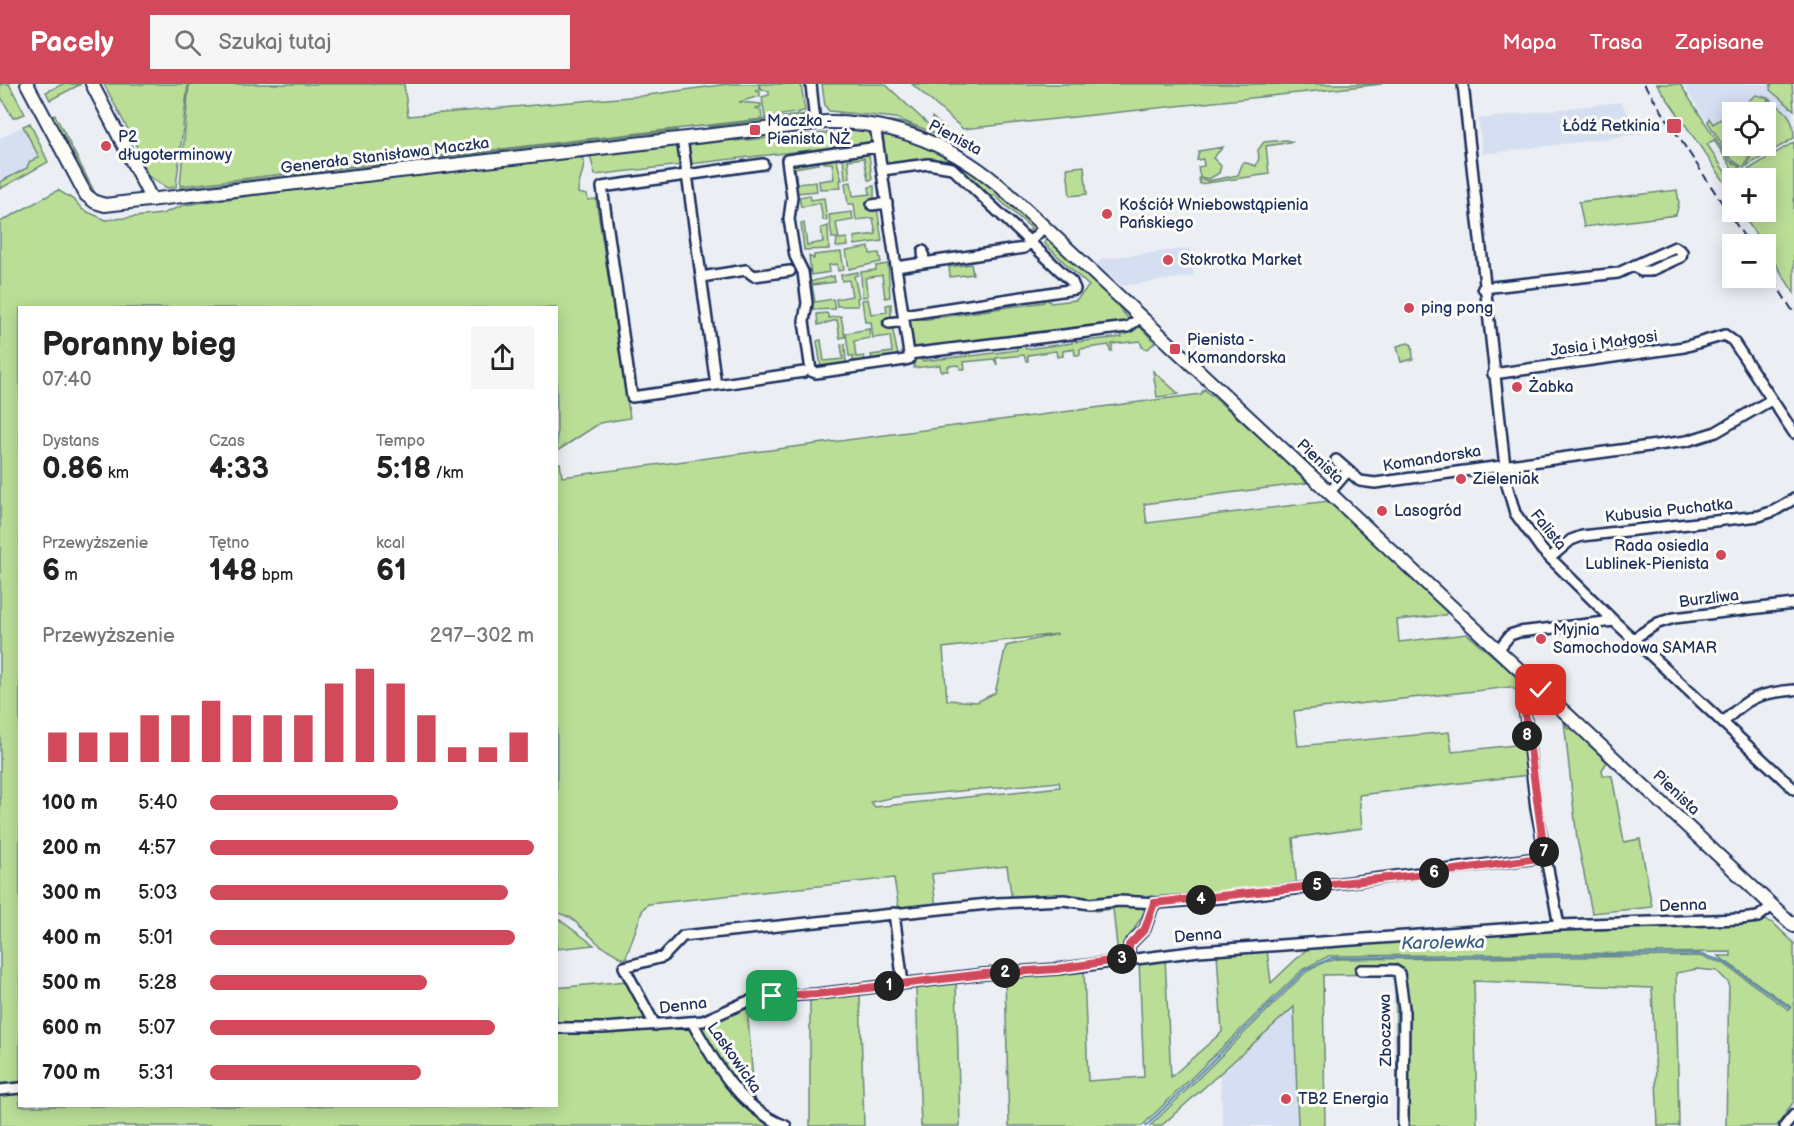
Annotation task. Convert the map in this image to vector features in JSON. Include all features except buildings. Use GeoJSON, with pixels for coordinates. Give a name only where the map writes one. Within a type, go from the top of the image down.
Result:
{"type":"FeatureCollection","features":[{"type":"Feature","properties":{"kind":"street","name":"Generała Stanisława Maczka"},"geometry":{"type":"LineString","coordinates":[[27,84],[86,195],[95,202],[105,205],[815,123]]}},
{"type":"Feature","properties":{"kind":"street"},"geometry":{"type":"LineString","coordinates":[[92,84],[152,200]]}},
{"type":"Feature","properties":{"kind":"street"},"geometry":{"type":"LineString","coordinates":[[811,84],[815,123]]}},
{"type":"Feature","properties":{"kind":"street","name":"Falista"},"geometry":{"type":"LineString","coordinates":[[1463,84],[1493,374],[1507,485],[1515,513],[1525,530],[1550,558],[1794,789]]}},
{"type":"Feature","properties":{"kind":"street","name":"Pienista"},"geometry":{"type":"LineString","coordinates":[[815,123],[875,125],[921,137],[959,156],[993,180],[1794,926]]}},
{"type":"Feature","properties":{"kind":"street"},"geometry":{"type":"LineString","coordinates":[[875,125],[909,359],[816,373],[811,371],[804,321],[807,303],[803,272],[795,256],[789,219],[792,197],[787,160],[878,147]]}},
{"type":"Feature","properties":{"kind":"street"},"geometry":{"type":"LineString","coordinates":[[682,138],[716,385]]}},
{"type":"Feature","properties":{"kind":"street"},"geometry":{"type":"LineString","coordinates":[[763,164],[602,187],[632,397],[804,372]]}},
{"type":"Feature","properties":{"kind":"street"},"geometry":{"type":"LineString","coordinates":[[882,170],[933,164],[952,168],[1072,282],[1075,289],[1073,296],[1068,297]]}},
{"type":"Feature","properties":{"kind":"street"},"geometry":{"type":"LineString","coordinates":[[872,205],[887,203]]}},
{"type":"Feature","properties":{"kind":"street"},"geometry":{"type":"LineString","coordinates":[[896,267],[1021,249],[1044,226]]}},
{"type":"Feature","properties":{"kind":"street"},"geometry":{"type":"LineString","coordinates":[[1483,288],[1611,274],[1675,247],[1680,248]]}},
{"type":"Feature","properties":{"kind":"street"},"geometry":{"type":"LineString","coordinates":[[922,250],[924,262]]}},
{"type":"Feature","properties":{"kind":"street"},"geometry":{"type":"LineString","coordinates":[[701,277],[746,270],[754,276],[790,271]]}},
{"type":"Feature","properties":{"kind":"street"},"geometry":{"type":"LineString","coordinates":[[889,323],[904,318],[1075,289]]}},
{"type":"Feature","properties":{"kind":"street"},"geometry":{"type":"LineString","coordinates":[[909,354],[1128,327],[1141,317]]}},
{"type":"Feature","properties":{"kind":"street","name":"Jasia i Małgosi"},"geometry":{"type":"LineString","coordinates":[[1493,374],[1684,347],[1730,337],[1771,400]]}},
{"type":"Feature","properties":{"kind":"street"},"geometry":{"type":"LineString","coordinates":[[1771,400],[1794,433]]}},
{"type":"Feature","properties":{"kind":"street","name":"Komandorska"},"geometry":{"type":"LineString","coordinates":[[1336,460],[1360,481],[1374,483],[1698,439],[1716,432],[1771,400]]}},
{"type":"Feature","properties":{"kind":"street"},"geometry":{"type":"LineString","coordinates":[[1329,493],[1347,472]]}},
{"type":"Feature","properties":{"kind":"street","name":"Kubusia Puchatka"},"geometry":{"type":"LineString","coordinates":[[1550,558],[1571,540],[1582,536],[1759,516],[1769,514],[1794,499]]}},
{"type":"Feature","properties":{"kind":"street","name":"Burzliwa"},"geometry":{"type":"LineString","coordinates":[[1633,639],[1666,620],[1794,604]]}},
{"type":"Feature","properties":{"kind":"street"},"geometry":{"type":"LineString","coordinates":[[1498,650],[1508,638],[1519,632],[1614,621]]}},
{"type":"Feature","properties":{"kind":"street"},"geometry":{"type":"LineString","coordinates":[[1531,681],[1523,698],[1545,857],[1559,925]]}},
{"type":"Feature","properties":{"kind":"street"},"geometry":{"type":"LineString","coordinates":[[1723,723],[1735,710],[1756,695],[1794,690]]}},
{"type":"Feature","properties":{"kind":"street"},"geometry":{"type":"LineString","coordinates":[[655,1025],[624,967],[663,957],[683,936],[976,904],[1064,900],[1090,904],[1119,901],[1154,903],[1435,873],[1545,857]]}},
{"type":"Feature","properties":{"kind":"street"},"geometry":{"type":"LineString","coordinates":[[1129,958],[1129,945],[1145,929],[1154,903]]}},
{"type":"Feature","properties":{"kind":"street","name":"Denna"},"geometry":{"type":"LineString","coordinates":[[558,1028],[692,1022],[720,1016],[746,1002],[765,997],[1057,969],[1129,958],[1559,925],[1752,918],[1764,913],[1772,906]]}},
{"type":"Feature","properties":{"kind":"street"},"geometry":{"type":"LineString","coordinates":[[894,913],[903,984]]}},
{"type":"Feature","properties":{"kind":"street","name":"Zboczowa"},"geometry":{"type":"LineString","coordinates":[[1361,970],[1394,970],[1399,973],[1404,1008],[1402,1126]]}},
{"type":"Feature","properties":{"kind":"street","name":"Laskowicka"},"geometry":{"type":"LineString","coordinates":[[692,1022],[750,1107],[767,1119],[786,1126]]}},
{"type":"Feature","properties":{"kind":"street"},"geometry":{"type":"LineString","coordinates":[[0,1090],[18,1088]]}},
{"type":"Feature","properties":{"kind":"street"},"geometry":{"type":"LineString","coordinates":[[1785,1126],[1794,1115]]}},
{"type":"Feature","properties":{"kind":"shaded area"},"geometry":{"type":"Polygon","coordinates":[[[1683,84],[1792,84],[1794,138],[1776,149],[1776,102],[1722,102],[1722,145],[1683,84]]]}},
{"type":"Feature","properties":{"kind":"shaded area"},"geometry":{"type":"Polygon","coordinates":[[[1620,102],[1642,134],[1483,154],[1478,119],[1620,102]]]}},
{"type":"Feature","properties":{"kind":"shaded area"},"geometry":{"type":"Polygon","coordinates":[[[23,126],[40,157],[30,162],[27,168],[0,182],[0,138],[23,126]]]}},
{"type":"Feature","properties":{"kind":"shaded area"},"geometry":{"type":"Polygon","coordinates":[[[1729,156],[1764,156],[1744,168],[1729,156]]]}},
{"type":"Feature","properties":{"kind":"shaded area"},"geometry":{"type":"Polygon","coordinates":[[[1191,248],[1194,276],[1122,286],[1097,265],[1101,259],[1191,248]]]}},
{"type":"Feature","properties":{"kind":"shaded area"},"geometry":{"type":"Polygon","coordinates":[[[1295,1007],[1298,1126],[1223,1126],[1220,1075],[1295,1007]]]}},
{"type":"Feature","properties":{"kind":"green space"},"geometry":{"type":"Polygon","coordinates":[[[0,84],[9,84],[25,114],[13,118],[0,95],[0,84]]]}},
{"type":"Feature","properties":{"kind":"green space"},"geometry":{"type":"Polygon","coordinates":[[[63,84],[81,84],[50,100],[46,92],[63,84]]]}},
{"type":"Feature","properties":{"kind":"green space"},"geometry":{"type":"Polygon","coordinates":[[[104,84],[188,84],[176,187],[167,188],[148,176],[136,145],[104,84]]]}},
{"type":"Feature","properties":{"kind":"green space"},"geometry":{"type":"Polygon","coordinates":[[[189,84],[404,84],[408,116],[641,96],[728,84],[801,84],[805,111],[765,118],[762,97],[769,95],[769,91],[761,89],[759,85],[759,90],[755,91],[760,92],[760,96],[739,102],[761,104],[761,107],[756,108],[761,110],[762,119],[180,186],[189,84]]]}},
{"type":"Feature","properties":{"kind":"green space"},"geometry":{"type":"Polygon","coordinates":[[[822,84],[885,84],[931,127],[932,117],[962,144],[896,118],[829,111],[825,106],[822,84]]]}},
{"type":"Feature","properties":{"kind":"green space"},"geometry":{"type":"Polygon","coordinates":[[[912,84],[1382,84],[963,129],[912,84]]]}},
{"type":"Feature","properties":{"kind":"green space"},"geometry":{"type":"Polygon","coordinates":[[[1657,84],[1680,84],[1722,149],[1722,152],[1714,140],[1707,144],[1723,168],[1722,178],[1657,84]]]}},
{"type":"Feature","properties":{"kind":"green space"},"geometry":{"type":"Polygon","coordinates":[[[1771,84],[1792,84],[1794,110],[1770,90],[1771,84]]]}},
{"type":"Feature","properties":{"kind":"green space"},"geometry":{"type":"Polygon","coordinates":[[[1756,95],[1768,98],[1767,102],[1750,102],[1749,100],[1756,95]]]}},
{"type":"Feature","properties":{"kind":"green space"},"geometry":{"type":"Polygon","coordinates":[[[1776,104],[1791,119],[1794,138],[1776,149],[1776,104]]]}},
{"type":"Feature","properties":{"kind":"green space"},"geometry":{"type":"Polygon","coordinates":[[[807,114],[797,120],[708,130],[708,127],[807,114]]]}},
{"type":"Feature","properties":{"kind":"green space"},"geometry":{"type":"Polygon","coordinates":[[[839,114],[905,123],[960,147],[956,148],[934,138],[838,117],[839,114]]]}},
{"type":"Feature","properties":{"kind":"green space"},"geometry":{"type":"Polygon","coordinates":[[[55,115],[95,193],[92,195],[50,118],[55,115]]]}},
{"type":"Feature","properties":{"kind":"green space"},"geometry":{"type":"Polygon","coordinates":[[[1709,118],[1713,124],[1722,118],[1722,145],[1708,122],[1709,118]]]}},
{"type":"Feature","properties":{"kind":"green space"},"geometry":{"type":"Polygon","coordinates":[[[30,123],[48,162],[0,189],[0,182],[27,168],[29,162],[39,157],[23,126],[30,123]]]}},
{"type":"Feature","properties":{"kind":"green space"},"geometry":{"type":"Polygon","coordinates":[[[838,127],[870,130],[871,143],[595,175],[590,155],[734,137],[735,141],[837,132],[838,127]]]}},
{"type":"Feature","properties":{"kind":"green space"},"geometry":{"type":"Polygon","coordinates":[[[677,130],[678,134],[180,192],[180,188],[677,130]]]}},
{"type":"Feature","properties":{"kind":"green space"},"geometry":{"type":"Polygon","coordinates":[[[883,133],[920,144],[965,168],[1010,201],[1009,203],[1035,227],[1034,232],[1026,234],[1031,228],[994,195],[992,197],[972,178],[970,180],[964,174],[965,172],[952,166],[941,162],[886,164],[880,135],[883,133]]]}},
{"type":"Feature","properties":{"kind":"green space"},"geometry":{"type":"Polygon","coordinates":[[[1286,140],[1293,142],[1266,146],[1269,174],[1200,184],[1199,178],[1208,181],[1238,175],[1243,162],[1256,166],[1259,158],[1258,150],[1264,142],[1286,140]]]}},
{"type":"Feature","properties":{"kind":"green space"},"geometry":{"type":"Polygon","coordinates":[[[1794,142],[1794,293],[1776,265],[1776,234],[1755,234],[1748,222],[1776,222],[1776,168],[1751,168],[1771,156],[1776,156],[1776,153],[1794,142]]]}},
{"type":"Feature","properties":{"kind":"green space"},"geometry":{"type":"Polygon","coordinates":[[[1223,147],[1213,158],[1221,166],[1219,173],[1209,179],[1200,177],[1198,167],[1204,166],[1203,159],[1197,160],[1199,151],[1223,147]]]}},
{"type":"Feature","properties":{"kind":"green space"},"geometry":{"type":"Polygon","coordinates":[[[869,154],[872,180],[868,180],[864,158],[848,160],[850,178],[845,179],[843,157],[869,154]]]}},
{"type":"Feature","properties":{"kind":"green space"},"geometry":{"type":"Polygon","coordinates":[[[580,156],[584,161],[578,193],[587,195],[588,200],[596,199],[630,418],[600,423],[558,450],[558,306],[18,306],[18,1085],[0,1087],[0,222],[58,190],[74,200],[83,210],[106,220],[162,214],[184,205],[580,156]]]}},
{"type":"Feature","properties":{"kind":"green space"},"geometry":{"type":"Polygon","coordinates":[[[1724,156],[1740,167],[1732,168],[1724,156]]]}},
{"type":"Feature","properties":{"kind":"green space"},"geometry":{"type":"Polygon","coordinates":[[[1729,156],[1749,156],[1744,168],[1729,156]]]}},
{"type":"Feature","properties":{"kind":"green space"},"geometry":{"type":"Polygon","coordinates":[[[1751,156],[1764,156],[1747,166],[1751,156]]]}},
{"type":"Feature","properties":{"kind":"green space"},"geometry":{"type":"Polygon","coordinates":[[[836,158],[842,180],[840,180],[841,188],[820,189],[819,181],[834,179],[832,163],[824,163],[824,160],[836,158]]]}},
{"type":"Feature","properties":{"kind":"green space"},"geometry":{"type":"Polygon","coordinates":[[[817,161],[818,164],[795,168],[797,184],[816,182],[817,191],[796,193],[792,165],[817,161]]]}},
{"type":"Feature","properties":{"kind":"green space"},"geometry":{"type":"Polygon","coordinates":[[[1084,166],[1087,194],[1070,196],[1067,168],[1084,166]]]}},
{"type":"Feature","properties":{"kind":"green space"},"geometry":{"type":"Polygon","coordinates":[[[851,182],[853,196],[870,194],[869,187],[874,186],[874,202],[866,203],[866,209],[877,208],[882,241],[855,245],[854,237],[876,234],[873,218],[856,220],[854,204],[848,204],[845,183],[851,182]]]}},
{"type":"Feature","properties":{"kind":"green space"},"geometry":{"type":"Polygon","coordinates":[[[1677,190],[1679,203],[1676,215],[1584,227],[1579,202],[1677,190]]]}},
{"type":"Feature","properties":{"kind":"green space"},"geometry":{"type":"Polygon","coordinates":[[[810,195],[811,200],[824,198],[827,220],[823,220],[820,203],[801,207],[799,197],[810,195]]]}},
{"type":"Feature","properties":{"kind":"green space"},"geometry":{"type":"Polygon","coordinates":[[[852,212],[853,220],[836,223],[839,239],[847,238],[848,246],[836,247],[837,238],[832,238],[829,215],[852,212]]]}},
{"type":"Feature","properties":{"kind":"green space"},"geometry":{"type":"Polygon","coordinates":[[[801,223],[804,223],[807,245],[823,242],[821,228],[828,226],[829,249],[804,250],[801,223]]]}},
{"type":"Feature","properties":{"kind":"green space"},"geometry":{"type":"Polygon","coordinates":[[[1049,238],[1106,291],[1130,321],[915,350],[912,348],[908,320],[921,315],[922,320],[1044,302],[1044,298],[1050,296],[1048,300],[1051,303],[1076,300],[1089,286],[1044,243],[1049,238]]]}},
{"type":"Feature","properties":{"kind":"green space"},"geometry":{"type":"Polygon","coordinates":[[[869,247],[870,254],[879,253],[881,262],[849,269],[846,251],[869,247]]]}},
{"type":"Feature","properties":{"kind":"green space"},"geometry":{"type":"Polygon","coordinates":[[[841,252],[844,270],[838,271],[837,264],[829,265],[830,272],[811,275],[809,256],[814,259],[814,255],[841,252]]]}},
{"type":"Feature","properties":{"kind":"green space"},"geometry":{"type":"Polygon","coordinates":[[[888,264],[890,297],[885,298],[882,275],[865,278],[868,296],[862,297],[861,272],[876,270],[876,266],[888,264]]]}},
{"type":"Feature","properties":{"kind":"green space"},"geometry":{"type":"Polygon","coordinates":[[[971,264],[973,274],[950,277],[949,267],[971,264]]]}},
{"type":"Feature","properties":{"kind":"green space"},"geometry":{"type":"Polygon","coordinates":[[[858,272],[858,275],[854,276],[859,297],[857,298],[858,306],[837,306],[836,299],[852,296],[849,280],[842,281],[841,275],[858,272]]]}},
{"type":"Feature","properties":{"kind":"green space"},"geometry":{"type":"Polygon","coordinates":[[[834,276],[835,282],[812,285],[815,302],[833,299],[835,309],[813,310],[809,282],[834,276]]]}},
{"type":"Feature","properties":{"kind":"green space"},"geometry":{"type":"Polygon","coordinates":[[[868,299],[871,314],[887,312],[886,305],[891,304],[891,319],[882,321],[883,327],[892,326],[898,356],[872,360],[871,355],[892,352],[890,336],[873,338],[871,322],[865,322],[862,300],[868,299]]]}},
{"type":"Feature","properties":{"kind":"green space"},"geometry":{"type":"Polygon","coordinates":[[[827,313],[829,318],[841,316],[845,337],[840,338],[837,320],[818,325],[817,314],[827,313]]]}},
{"type":"Feature","properties":{"kind":"green space"},"geometry":{"type":"Polygon","coordinates":[[[1140,327],[1155,342],[1148,349],[1142,347],[1140,341],[1112,344],[1112,351],[1109,345],[1080,349],[1080,355],[1075,355],[1074,349],[1063,351],[1063,356],[1057,357],[1056,351],[1028,355],[1028,361],[1024,355],[996,358],[997,365],[994,359],[964,362],[965,369],[960,369],[959,365],[948,366],[948,371],[941,371],[940,365],[914,368],[914,357],[921,356],[922,361],[967,356],[966,350],[969,350],[971,356],[1017,350],[1016,344],[1024,343],[1026,349],[1072,343],[1072,337],[1076,342],[1122,337],[1121,331],[1140,327]]]}},
{"type":"Feature","properties":{"kind":"green space"},"geometry":{"type":"Polygon","coordinates":[[[869,329],[870,338],[854,341],[856,357],[864,356],[865,361],[853,363],[853,356],[849,356],[846,333],[869,329]]]}},
{"type":"Feature","properties":{"kind":"green space"},"geometry":{"type":"Polygon","coordinates":[[[821,340],[824,361],[843,359],[841,345],[845,344],[846,364],[821,367],[817,341],[821,340]]]}},
{"type":"Feature","properties":{"kind":"green space"},"geometry":{"type":"Polygon","coordinates":[[[1408,343],[1412,345],[1413,359],[1401,362],[1397,346],[1408,343]]]}},
{"type":"Feature","properties":{"kind":"green space"},"geometry":{"type":"Polygon","coordinates":[[[1153,371],[1179,394],[1157,397],[1153,371]]]}},
{"type":"Feature","properties":{"kind":"green space"},"geometry":{"type":"Polygon","coordinates":[[[1204,389],[1271,447],[1307,483],[1144,504],[1147,523],[1329,501],[1447,612],[1445,615],[1397,620],[1399,642],[1467,634],[1520,679],[1523,687],[1517,691],[1511,687],[1294,711],[1298,746],[1449,732],[1452,752],[1523,744],[1528,775],[1359,795],[1362,828],[1293,838],[1297,891],[1164,906],[1149,899],[1142,907],[1145,911],[1118,956],[1113,909],[1095,911],[1095,902],[1012,900],[1007,866],[932,874],[936,908],[899,910],[894,878],[648,904],[643,909],[625,960],[600,945],[571,918],[558,912],[558,464],[560,463],[562,477],[1201,394],[1204,389]],[[1058,634],[943,648],[947,700],[977,702],[995,693],[1006,646],[1058,634]],[[1059,782],[895,797],[871,802],[875,807],[1060,787],[1059,782]]]}},
{"type":"Feature","properties":{"kind":"green space"},"geometry":{"type":"Polygon","coordinates":[[[1564,721],[1568,729],[1570,727],[1607,762],[1602,770],[1603,775],[1612,776],[1624,842],[1640,839],[1652,907],[1592,913],[1577,839],[1564,721]]]}},
{"type":"Feature","properties":{"kind":"green space"},"geometry":{"type":"Polygon","coordinates":[[[558,919],[594,945],[558,949],[558,919]]]}},
{"type":"Feature","properties":{"kind":"green space"},"geometry":{"type":"Polygon","coordinates":[[[1763,919],[1773,923],[1794,943],[1794,1101],[1777,1126],[1726,1126],[1729,983],[1717,971],[1697,969],[1676,973],[1679,1126],[1658,1126],[1652,988],[1474,981],[1477,1126],[1398,1126],[1395,974],[1323,975],[1325,1126],[1298,1126],[1294,1007],[1161,1126],[1150,1126],[1306,972],[1324,962],[1339,959],[1699,956],[1723,963],[1789,1010],[1791,1007],[1718,956],[1731,956],[1731,952],[1329,956],[1303,969],[1142,1126],[1009,1126],[1005,978],[1084,969],[1088,1081],[1144,1077],[1139,961],[1165,958],[1171,1077],[1222,1032],[1217,953],[1267,950],[1271,983],[1309,947],[1557,930],[1747,922],[1763,919]]]}},
{"type":"Feature","properties":{"kind":"green space"},"geometry":{"type":"Polygon","coordinates":[[[626,981],[648,1019],[645,1022],[558,1024],[558,988],[626,981]]]}},
{"type":"Feature","properties":{"kind":"green space"},"geometry":{"type":"Polygon","coordinates":[[[956,983],[960,1126],[921,1126],[916,988],[956,983]]]}},
{"type":"Feature","properties":{"kind":"green space"},"geometry":{"type":"Polygon","coordinates":[[[860,994],[864,1126],[810,1126],[810,999],[860,994]]]}},
{"type":"Feature","properties":{"kind":"green space"},"geometry":{"type":"Polygon","coordinates":[[[747,1006],[755,1106],[787,1122],[787,1126],[0,1126],[0,1093],[18,1091],[18,1107],[558,1107],[558,1033],[704,1025],[747,1006]]]}},
{"type":"Feature","properties":{"kind":"waterway","name":"Karolewka"},"geometry":{"type":"LineString","coordinates":[[1146,1126],[1305,970],[1332,958],[1699,954],[1723,961],[1790,1008]]}},
{"type":"Feature","properties":{"kind":"railway"},"geometry":{"type":"LineString","coordinates":[[1644,84],[1742,234]]}},
{"type":"Feature","properties":{"kind":"railway"},"geometry":{"type":"LineString","coordinates":[[1776,285],[1794,313]]}},
{"type":"Feature","properties":{"kind":"place","name":"Łódź Retkinia"},"geometry":{"type":"Point","coordinates":[1674,126]}},
{"type":"Feature","properties":{"kind":"place","name":"Maczka - Pienista NŻ"},"geometry":{"type":"Point","coordinates":[755,130]}},
{"type":"Feature","properties":{"kind":"place","name":"P2 długoterminowy"},"geometry":{"type":"Point","coordinates":[106,146]}},
{"type":"Feature","properties":{"kind":"place","name":"Kościół Wniebowstąpienia Pańskiego"},"geometry":{"type":"Point","coordinates":[1107,214]}},
{"type":"Feature","properties":{"kind":"place","name":"Stokrotka Market"},"geometry":{"type":"Point","coordinates":[1168,260]}},
{"type":"Feature","properties":{"kind":"place","name":"ping pong"},"geometry":{"type":"Point","coordinates":[1409,308]}},
{"type":"Feature","properties":{"kind":"place","name":"Pienista - Komandorska"},"geometry":{"type":"Point","coordinates":[1175,349]}},
{"type":"Feature","properties":{"kind":"place","name":"Żabka"},"geometry":{"type":"Point","coordinates":[1517,387]}},
{"type":"Feature","properties":{"kind":"place","name":"Zieleniak"},"geometry":{"type":"Point","coordinates":[1461,479]}},
{"type":"Feature","properties":{"kind":"place","name":"Lasogród"},"geometry":{"type":"Point","coordinates":[1382,511]}},
{"type":"Feature","properties":{"kind":"place","name":"Rada osiedla Lublinek-Pienista"},"geometry":{"type":"Point","coordinates":[1721,555]}},
{"type":"Feature","properties":{"kind":"place","name":"Myjnia Samochodowa SAMAR"},"geometry":{"type":"Point","coordinates":[1541,639]}},
{"type":"Feature","properties":{"kind":"place","name":"TB2 Energia"},"geometry":{"type":"Point","coordinates":[1286,1099]}},
{"type":"Feature","properties":{"kind":"route"},"geometry":{"type":"LineString","coordinates":[[772,996],[787,997],[984,974],[1057,969],[1129,958],[1129,945],[1145,929],[1154,903],[1232,897],[1273,890],[1435,873],[1545,857],[1523,698],[1531,681],[1541,690]]}}]}
